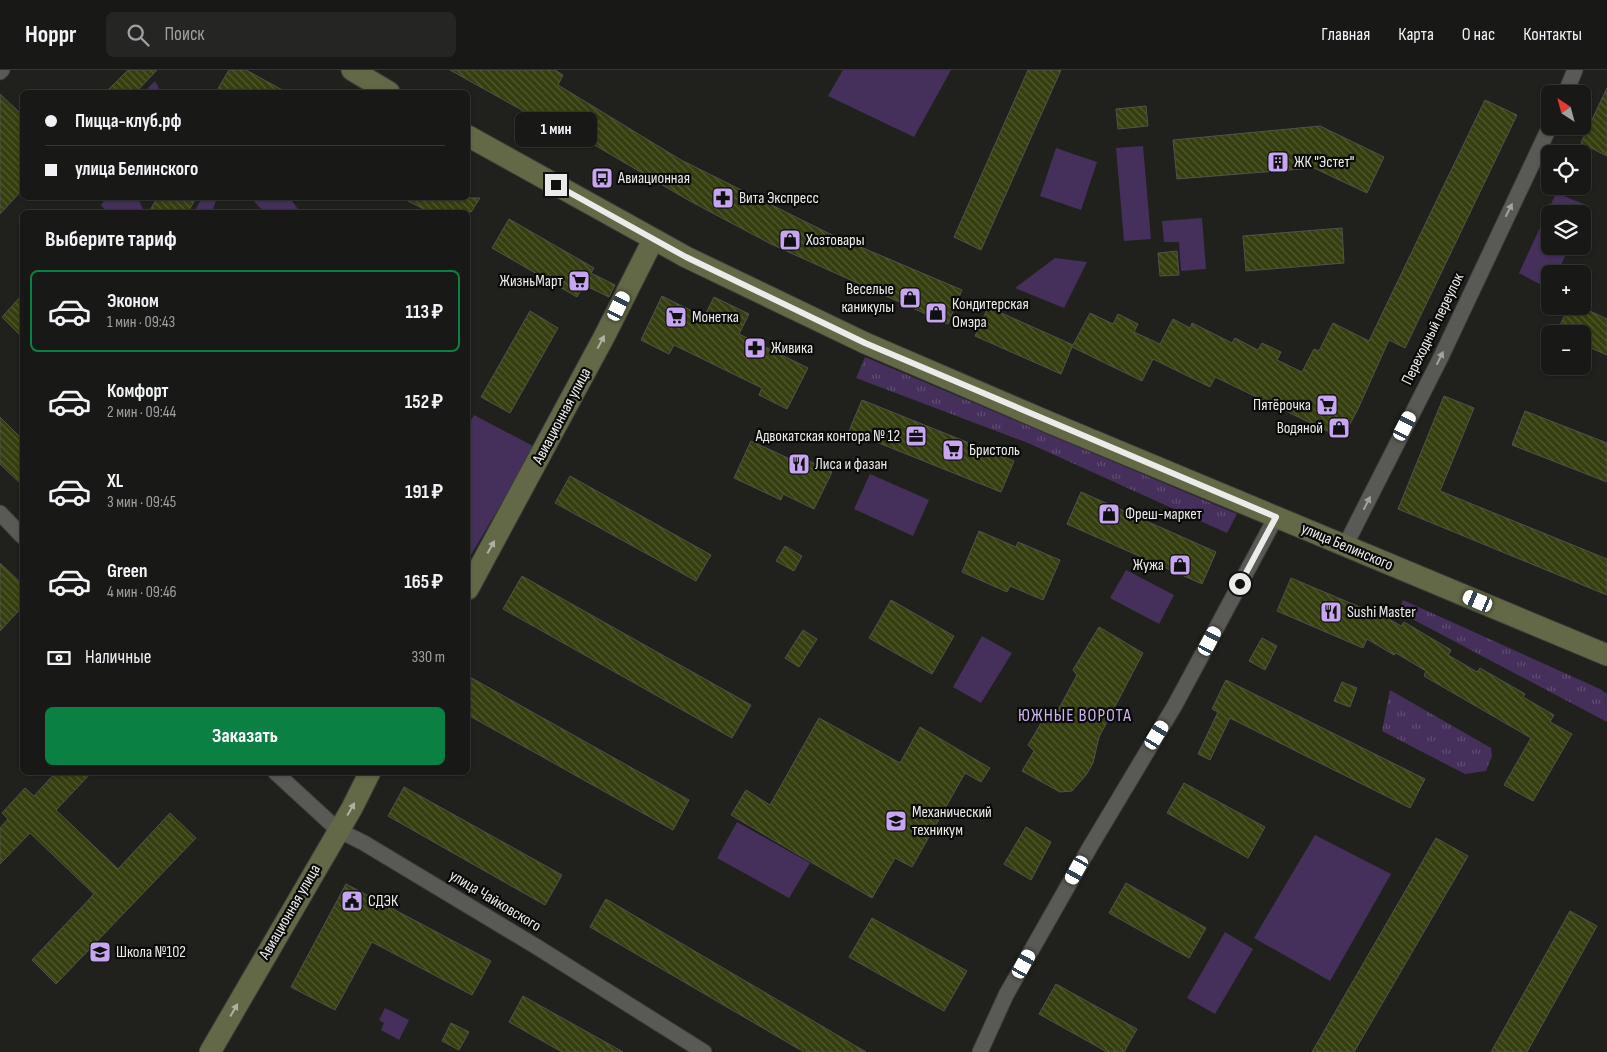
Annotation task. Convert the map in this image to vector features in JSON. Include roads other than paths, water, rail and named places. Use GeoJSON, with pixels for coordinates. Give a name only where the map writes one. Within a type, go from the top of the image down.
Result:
{"type":"FeatureCollection","features":[{"type":"Feature","properties":{"kind":"main road"},"geometry":{"type":"LineString","coordinates":[[352,70],[387,90]]}},
{"type":"Feature","properties":{"kind":"main road","name":"улица Белинского"},"geometry":{"type":"LineString","coordinates":[[470,137],[653,240],[751,289],[874,346],[1607,655]]}},
{"type":"Feature","properties":{"kind":"main road","name":"Авиационная улица"},"geometry":{"type":"LineString","coordinates":[[470,585],[600,345],[653,240]]}},
{"type":"Feature","properties":{"kind":"main road","name":"Авиационная улица"},"geometry":{"type":"LineString","coordinates":[[210,1052],[368,775]]}},
{"type":"Feature","properties":{"kind":"street"},"geometry":{"type":"LineString","coordinates":[[1569,85],[1575,70]]}},
{"type":"Feature","properties":{"kind":"street","name":"Переходный переулок"},"geometry":{"type":"LineString","coordinates":[[1345,546],[1440,359],[1546,135]]}},
{"type":"Feature","properties":{"kind":"street"},"geometry":{"type":"LineString","coordinates":[[0,514],[20,534]]}},
{"type":"Feature","properties":{"kind":"street"},"geometry":{"type":"LineString","coordinates":[[980,1052],[1006,995],[1090,847],[1176,705],[1276,517]]}},
{"type":"Feature","properties":{"kind":"street","name":"улица Чайковского"},"geometry":{"type":"LineString","coordinates":[[279,775],[338,830],[364,843],[537,947],[704,1052]]}},
{"type":"Feature","properties":{"kind":"place","name":"ЖК \"Эстет\""},"geometry":{"type":"Point","coordinates":[1278,162]}},
{"type":"Feature","properties":{"kind":"place","name":"Авиационная"},"geometry":{"type":"Point","coordinates":[602,178]}},
{"type":"Feature","properties":{"kind":"place","name":"Вита Экспресс"},"geometry":{"type":"Point","coordinates":[723,198]}},
{"type":"Feature","properties":{"kind":"place","name":"Хозтовары"},"geometry":{"type":"Point","coordinates":[790,240]}},
{"type":"Feature","properties":{"kind":"place","name":"ЖизньМарт"},"geometry":{"type":"Point","coordinates":[579,281]}},
{"type":"Feature","properties":{"kind":"place","name":"Веселые каникулы"},"geometry":{"type":"Point","coordinates":[910,298]}},
{"type":"Feature","properties":{"kind":"place","name":"Кондитерская Омэра"},"geometry":{"type":"Point","coordinates":[936,313]}},
{"type":"Feature","properties":{"kind":"place","name":"Монетка"},"geometry":{"type":"Point","coordinates":[676,317]}},
{"type":"Feature","properties":{"kind":"place","name":"Живика"},"geometry":{"type":"Point","coordinates":[755,348]}},
{"type":"Feature","properties":{"kind":"place","name":"Пятёрочка"},"geometry":{"type":"Point","coordinates":[1327,405]}},
{"type":"Feature","properties":{"kind":"place","name":"Водяной"},"geometry":{"type":"Point","coordinates":[1339,428]}},
{"type":"Feature","properties":{"kind":"place","name":"Адвокатская контора № 12"},"geometry":{"type":"Point","coordinates":[916,436]}},
{"type":"Feature","properties":{"kind":"place","name":"Бристоль"},"geometry":{"type":"Point","coordinates":[953,450]}},
{"type":"Feature","properties":{"kind":"place","name":"Лиса и фазан"},"geometry":{"type":"Point","coordinates":[799,464]}},
{"type":"Feature","properties":{"kind":"place","name":"Фреш-маркет"},"geometry":{"type":"Point","coordinates":[1109,514]}},
{"type":"Feature","properties":{"kind":"place","name":"Жужа"},"geometry":{"type":"Point","coordinates":[1180,565]}},
{"type":"Feature","properties":{"kind":"place","name":"Sushi Master"},"geometry":{"type":"Point","coordinates":[1331,612]}},
{"type":"Feature","properties":{"kind":"place","name":"Механический техникум"},"geometry":{"type":"Point","coordinates":[896,821]}},
{"type":"Feature","properties":{"kind":"place","name":"СДЭК"},"geometry":{"type":"Point","coordinates":[352,901]}},
{"type":"Feature","properties":{"kind":"place","name":"Школа №102"},"geometry":{"type":"Point","coordinates":[100,952]}},
{"type":"Feature","properties":{"kind":"district","name":"ЮЖНЫЕ ВОРОТА"},"geometry":{"type":"Point","coordinates":[1075,715]}}]}
